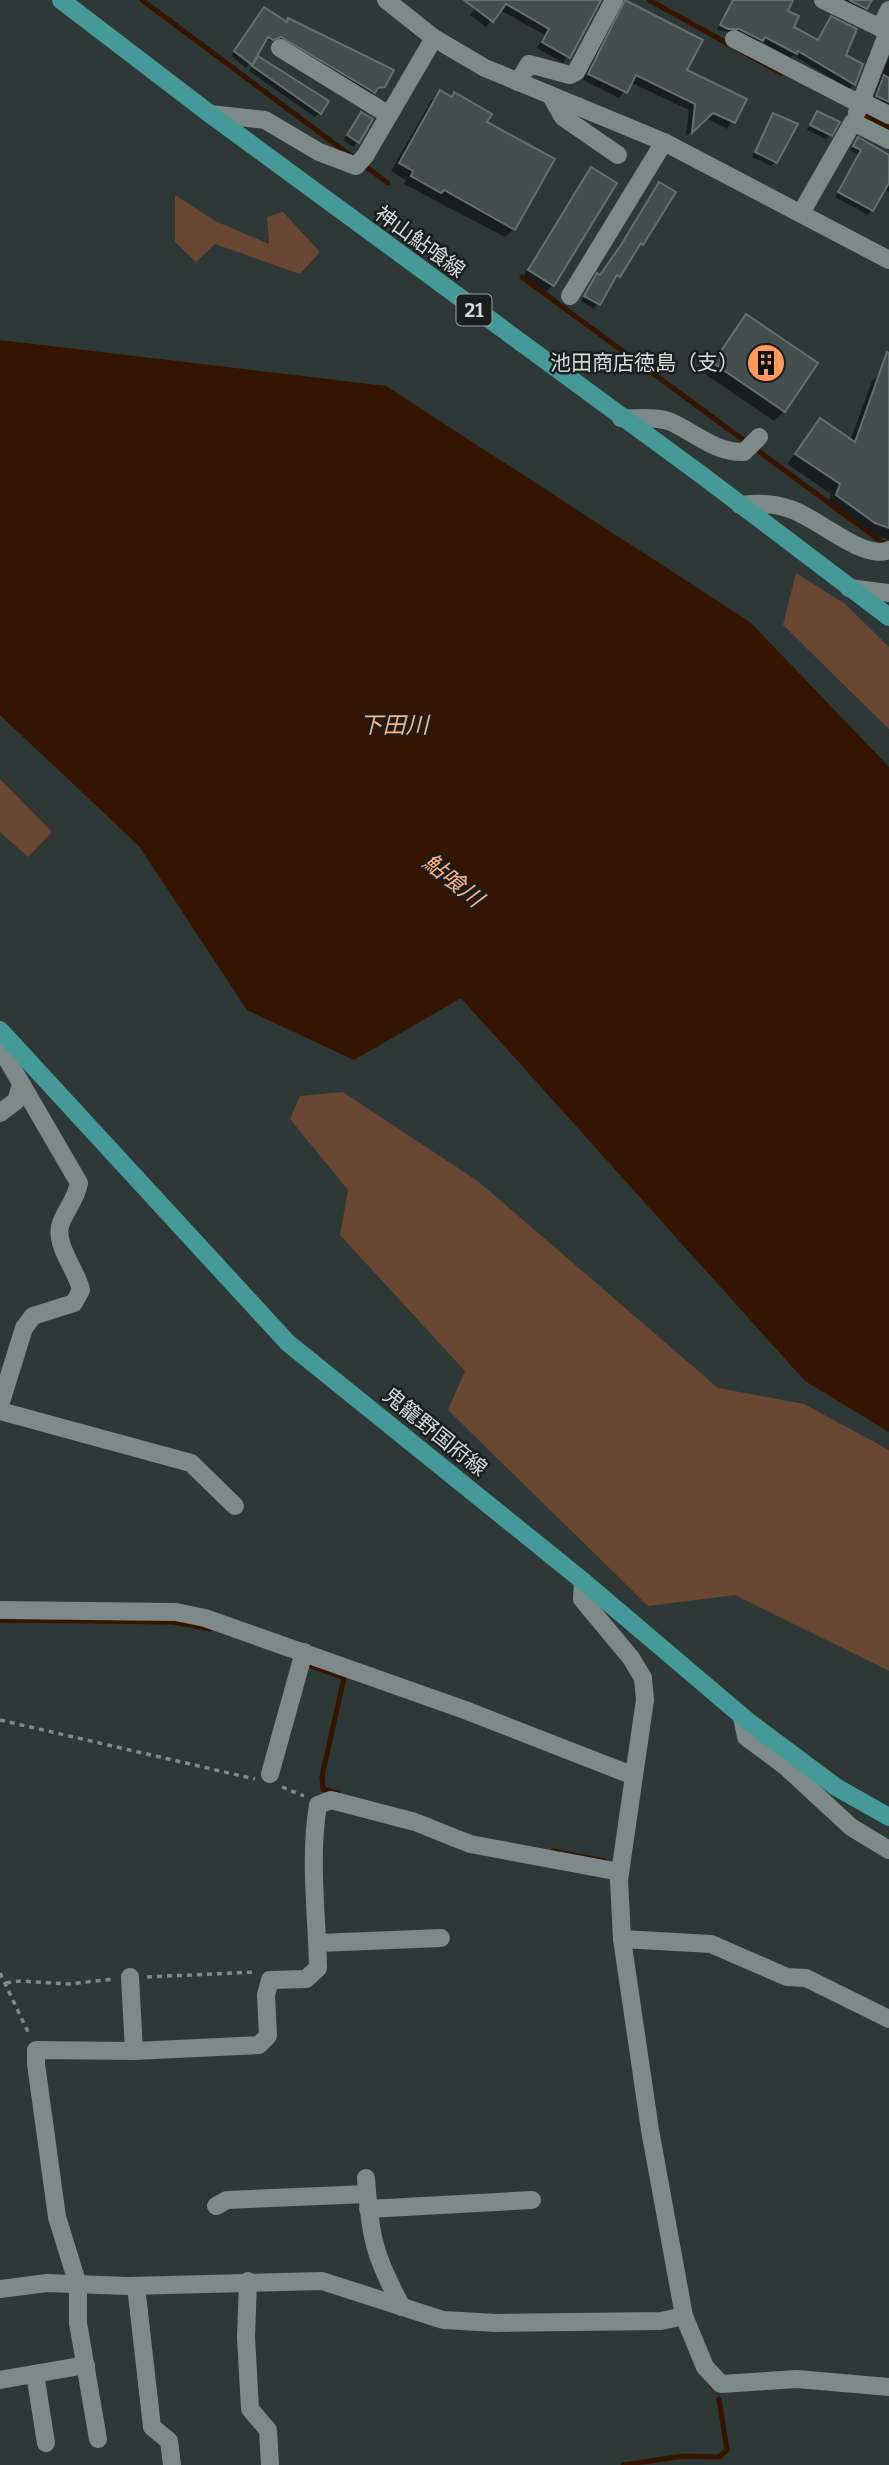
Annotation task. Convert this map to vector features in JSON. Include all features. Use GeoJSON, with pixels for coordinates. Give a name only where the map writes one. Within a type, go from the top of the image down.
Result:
{"type":"FeatureCollection","features":[{"type":"Feature","properties":{"kind":"main road","name":"神山鮎喰線"},"geometry":{"type":"LineString","coordinates":[[61,0],[210,114],[889,617]]}},
{"type":"Feature","properties":{"kind":"main road","name":"鬼籠野国府線"},"geometry":{"type":"LineString","coordinates":[[0,1030],[288,1343],[583,1581],[742,1717],[836,1787],[889,1817]]}},
{"type":"Feature","properties":{"kind":"street"},"geometry":{"type":"LineString","coordinates":[[386,0],[434,38],[485,68],[664,142],[888,260],[888,278]]}},
{"type":"Feature","properties":{"kind":"street"},"geometry":{"type":"LineString","coordinates":[[518,82],[529,64],[570,75],[576,72],[614,0]]}},
{"type":"Feature","properties":{"kind":"street"},"geometry":{"type":"LineString","coordinates":[[823,0],[885,31]]}},
{"type":"Feature","properties":{"kind":"street"},"geometry":{"type":"LineString","coordinates":[[801,213],[853,122],[885,31],[889,10]]}},
{"type":"Feature","properties":{"kind":"street"},"geometry":{"type":"LineString","coordinates":[[210,114],[265,120],[319,152],[360,161],[434,38]]}},
{"type":"Feature","properties":{"kind":"street"},"geometry":{"type":"LineString","coordinates":[[734,40],[889,115]]}},
{"type":"Feature","properties":{"kind":"street"},"geometry":{"type":"LineString","coordinates":[[280,48],[389,115]]}},
{"type":"Feature","properties":{"kind":"street"},"geometry":{"type":"LineString","coordinates":[[551,96],[563,117],[618,155]]}},
{"type":"Feature","properties":{"kind":"street"},"geometry":{"type":"LineString","coordinates":[[853,122],[889,139]]}},
{"type":"Feature","properties":{"kind":"street"},"geometry":{"type":"LineString","coordinates":[[570,296],[664,142]]}},
{"type":"Feature","properties":{"kind":"street"},"geometry":{"type":"LineString","coordinates":[[621,418],[669,421],[722,449],[744,452],[759,437]]}},
{"type":"Feature","properties":{"kind":"street"},"geometry":{"type":"LineString","coordinates":[[740,505],[764,503],[792,509],[872,553],[886,552]]}},
{"type":"Feature","properties":{"kind":"street"},"geometry":{"type":"LineString","coordinates":[[849,588],[889,593]]}},
{"type":"Feature","properties":{"kind":"street"},"geometry":{"type":"LineString","coordinates":[[0,1046],[79,1183],[77,1195],[60,1225],[61,1246],[78,1276],[81,1290],[74,1303],[33,1316],[24,1328],[0,1408],[191,1463],[235,1506]]}},
{"type":"Feature","properties":{"kind":"street"},"geometry":{"type":"LineString","coordinates":[[0,1113],[16,1101],[22,1085]]}},
{"type":"Feature","properties":{"kind":"street"},"geometry":{"type":"LineString","coordinates":[[583,1581],[582,1599],[631,1658],[643,1678],[645,1700],[620,1872],[622,1939],[650,2130],[684,2316],[705,2367],[721,2384],[797,2379],[889,2387]]}},
{"type":"Feature","properties":{"kind":"street"},"geometry":{"type":"LineString","coordinates":[[0,1610],[176,1612],[205,1618],[465,1710],[634,1776]]}},
{"type":"Feature","properties":{"kind":"street"},"geometry":{"type":"LineString","coordinates":[[270,1780],[304,1652]]}},
{"type":"Feature","properties":{"kind":"street"},"geometry":{"type":"LineString","coordinates":[[742,1717],[746,1737],[785,1766],[850,1827],[889,1850]]}},
{"type":"Feature","properties":{"kind":"street"},"geometry":{"type":"LineString","coordinates":[[98,2439],[78,2323],[78,2285],[57,2217],[36,2064],[37,2050],[134,2052],[259,2045],[268,2036],[265,1995],[270,1980],[306,1979],[318,1968],[314,1888],[318,1805],[331,1800],[415,1822],[470,1844],[620,1872]]}},
{"type":"Feature","properties":{"kind":"street"},"geometry":{"type":"LineString","coordinates":[[318,1943],[441,1938]]}},
{"type":"Feature","properties":{"kind":"street"},"geometry":{"type":"LineString","coordinates":[[622,1939],[711,1944],[787,1976],[806,1978],[889,2019]]}},
{"type":"Feature","properties":{"kind":"street"},"geometry":{"type":"LineString","coordinates":[[130,1978],[134,2052]]}},
{"type":"Feature","properties":{"kind":"street"},"geometry":{"type":"LineString","coordinates":[[367,2194],[370,2230],[380,2267],[402,2306]]}},
{"type":"Feature","properties":{"kind":"street"},"geometry":{"type":"LineString","coordinates":[[216,2206],[227,2200],[367,2194],[532,2200]]}},
{"type":"Feature","properties":{"kind":"street"},"geometry":{"type":"LineString","coordinates":[[248,2281],[246,2337],[250,2409],[268,2430],[270,2465]]}},
{"type":"Feature","properties":{"kind":"street"},"geometry":{"type":"LineString","coordinates":[[0,2289],[47,2283],[135,2286],[322,2281],[443,2320],[497,2323],[661,2321],[684,2316]]}},
{"type":"Feature","properties":{"kind":"street"},"geometry":{"type":"LineString","coordinates":[[135,2286],[152,2427],[169,2441],[172,2465]]}},
{"type":"Feature","properties":{"kind":"street"},"geometry":{"type":"LineString","coordinates":[[0,2380],[86,2365]]}},
{"type":"Feature","properties":{"kind":"street"},"geometry":{"type":"LineString","coordinates":[[35,2374],[46,2444]]}},
{"type":"Feature","properties":{"kind":"path"},"geometry":{"type":"LineString","coordinates":[[0,1720],[270,1780],[318,1805]]}},
{"type":"Feature","properties":{"kind":"path"},"geometry":{"type":"LineString","coordinates":[[0,1973],[37,2050]]}},
{"type":"Feature","properties":{"kind":"shaded area"},"geometry":{"type":"Polygon","coordinates":[[[175,195],[215,221],[269,244],[267,217],[283,212],[320,252],[300,274],[215,244],[196,262],[175,242],[175,195]]]}},
{"type":"Feature","properties":{"kind":"shaded area"},"geometry":{"type":"Polygon","coordinates":[[[796,573],[845,604],[889,647],[889,729],[783,625],[796,573]]]}},
{"type":"Feature","properties":{"kind":"shaded area"},"geometry":{"type":"Polygon","coordinates":[[[0,779],[52,832],[28,857],[0,832],[0,779]]]}},
{"type":"Feature","properties":{"kind":"shaded area"},"geometry":{"type":"Polygon","coordinates":[[[343,1092],[479,1182],[718,1388],[804,1404],[889,1450],[889,1671],[735,1595],[648,1606],[448,1410],[465,1371],[340,1235],[348,1190],[290,1119],[300,1096],[343,1092]]]}},
{"type":"Feature","properties":{"kind":"water","name":"下田川"},"geometry":{"type":"Polygon","coordinates":[[[0,340],[386,386],[750,622],[889,767],[889,1432],[805,1381],[461,998],[354,1060],[247,1010],[139,846],[0,715],[0,340]]]}},
{"type":"Feature","properties":{"kind":"building"},"geometry":{"type":"Polygon","coordinates":[[[464,0],[601,0],[570,58],[542,42],[549,29],[506,4],[493,22],[464,0]]]}},
{"type":"Feature","properties":{"kind":"building"},"geometry":{"type":"Polygon","coordinates":[[[625,0],[703,40],[687,70],[747,99],[735,123],[713,113],[692,133],[695,104],[636,75],[627,93],[588,74],[625,0]]]}},
{"type":"Feature","properties":{"kind":"building"},"geometry":{"type":"Polygon","coordinates":[[[733,0],[793,0],[788,11],[799,16],[794,27],[818,40],[831,16],[857,29],[846,55],[863,64],[855,85],[798,51],[797,54],[765,37],[763,41],[739,29],[728,29],[720,25],[733,0]]]}},
{"type":"Feature","properties":{"kind":"building"},"geometry":{"type":"Polygon","coordinates":[[[849,0],[872,0],[867,9],[849,0]]]}},
{"type":"Feature","properties":{"kind":"building"},"geometry":{"type":"Polygon","coordinates":[[[264,7],[287,22],[288,18],[394,70],[385,87],[378,88],[375,93],[281,37],[273,40],[268,37],[252,65],[234,51],[264,7]]]}},
{"type":"Feature","properties":{"kind":"building"},"geometry":{"type":"Polygon","coordinates":[[[258,56],[329,101],[321,114],[252,66],[258,56]]]}},
{"type":"Feature","properties":{"kind":"building"},"geometry":{"type":"Polygon","coordinates":[[[884,75],[889,78],[889,102],[876,96],[884,75]]]}},
{"type":"Feature","properties":{"kind":"building"},"geometry":{"type":"Polygon","coordinates":[[[440,90],[452,97],[454,92],[492,114],[487,122],[555,159],[515,230],[444,190],[441,193],[411,176],[413,171],[399,163],[440,90]]]}},
{"type":"Feature","properties":{"kind":"building"},"geometry":{"type":"Polygon","coordinates":[[[817,111],[840,122],[832,136],[810,125],[817,111]]]}},
{"type":"Feature","properties":{"kind":"building"},"geometry":{"type":"Polygon","coordinates":[[[361,112],[373,119],[359,143],[347,135],[361,112]]]}},
{"type":"Feature","properties":{"kind":"building"},"geometry":{"type":"Polygon","coordinates":[[[773,113],[798,124],[777,163],[755,152],[773,113]]]}},
{"type":"Feature","properties":{"kind":"building"},"geometry":{"type":"Polygon","coordinates":[[[858,137],[889,155],[889,183],[873,211],[838,192],[861,150],[853,146],[858,137]]]}},
{"type":"Feature","properties":{"kind":"building"},"geometry":{"type":"Polygon","coordinates":[[[591,167],[617,183],[554,286],[528,270],[591,167]]]}},
{"type":"Feature","properties":{"kind":"building"},"geometry":{"type":"Polygon","coordinates":[[[659,182],[676,192],[643,245],[641,243],[620,277],[617,275],[600,305],[584,296],[597,273],[600,275],[621,245],[659,182]]]}},
{"type":"Feature","properties":{"kind":"building","name":"池田商店徳島（支）"},"geometry":{"type":"Polygon","coordinates":[[[746,314],[818,363],[785,412],[713,363],[746,314]]]}},
{"type":"Feature","properties":{"kind":"building"},"geometry":{"type":"Polygon","coordinates":[[[887,352],[889,528],[875,523],[836,495],[840,484],[795,454],[820,418],[855,442],[887,352]]]}},
{"type":"Feature","properties":{"kind":"waterway"},"geometry":{"type":"LineString","coordinates":[[142,0],[351,156]]}},
{"type":"Feature","properties":{"kind":"waterway"},"geometry":{"type":"LineString","coordinates":[[649,0],[781,73]]}},
{"type":"Feature","properties":{"kind":"waterway"},"geometry":{"type":"LineString","coordinates":[[861,114],[889,128]]}},
{"type":"Feature","properties":{"kind":"waterway"},"geometry":{"type":"LineString","coordinates":[[362,164],[388,183]]}},
{"type":"Feature","properties":{"kind":"waterway"},"geometry":{"type":"LineString","coordinates":[[522,277],[886,545]]}},
{"type":"Feature","properties":{"kind":"waterway"},"geometry":{"type":"LineString","coordinates":[[0,1620],[173,1622],[210,1629]]}},
{"type":"Feature","properties":{"kind":"waterway"},"geometry":{"type":"LineString","coordinates":[[311,1666],[344,1678],[322,1776],[323,1789],[338,1793]]}},
{"type":"Feature","properties":{"kind":"waterway"},"geometry":{"type":"LineString","coordinates":[[553,1851],[605,1861]]}},
{"type":"Feature","properties":{"kind":"waterway"},"geometry":{"type":"LineString","coordinates":[[623,2465],[684,2456],[719,2457],[727,2450],[719,2399]]}},
{"type":"Feature","properties":{"kind":"place","name":"池田商店徳島（支）"},"geometry":{"type":"Point","coordinates":[766,363]}},
{"type":"Feature","properties":{"kind":"water label","name":"鮎喰川"},"geometry":{"type":"Point","coordinates":[453,880]}}]}
